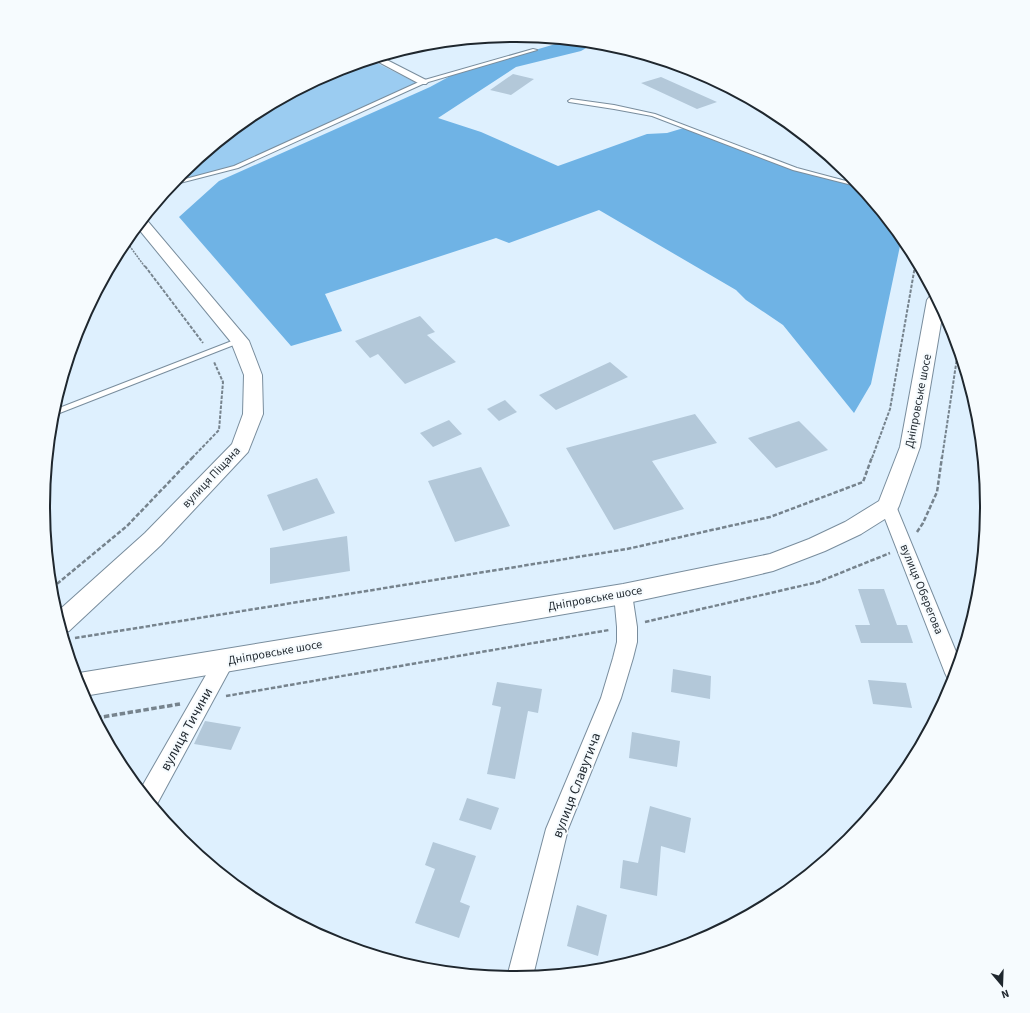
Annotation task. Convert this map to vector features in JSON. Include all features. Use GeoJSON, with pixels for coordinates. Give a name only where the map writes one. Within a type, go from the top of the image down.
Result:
{"type":"FeatureCollection","features":[{"type":"Feature","properties":{"kind":"street"},"geometry":{"type":"LineString","coordinates":[[383,62],[423,82]]}},
{"type":"Feature","properties":{"kind":"street","name":"вулиця Піщана"},"geometry":{"type":"LineString","coordinates":[[67,631],[241,447],[253,414],[253,375],[240,341],[144,226]]}},
{"type":"Feature","properties":{"kind":"street","name":"Дніпровське шосе"},"geometry":{"type":"LineString","coordinates":[[86,684],[622,594],[773,562],[817,546],[853,528],[888,506],[910,447],[935,307]]}},
{"type":"Feature","properties":{"kind":"street","name":"вулиця Оберегова"},"geometry":{"type":"LineString","coordinates":[[888,506],[952,665]]}},
{"type":"Feature","properties":{"kind":"street","name":"вулиця Славутича"},"geometry":{"type":"LineString","coordinates":[[522,971],[557,829],[611,698],[623,658],[627,642],[628,627],[622,594]]}},
{"type":"Feature","properties":{"kind":"street","name":"вулиця Тичини"},"geometry":{"type":"LineString","coordinates":[[150,794],[225,660]]}},
{"type":"Feature","properties":{"kind":"lane"},"geometry":{"type":"LineString","coordinates":[[184,181],[236,168],[423,82],[535,50]]}},
{"type":"Feature","properties":{"kind":"lane"},"geometry":{"type":"LineString","coordinates":[[571,100],[614,106],[653,115],[795,169],[848,183]]}},
{"type":"Feature","properties":{"kind":"lane"},"geometry":{"type":"LineString","coordinates":[[60,410],[240,341]]}},
{"type":"Feature","properties":{"kind":"path"},"geometry":{"type":"LineString","coordinates":[[57,584],[127,526],[220,430],[223,382],[210,352],[130,246]]}},
{"type":"Feature","properties":{"kind":"path"},"geometry":{"type":"LineString","coordinates":[[67,631],[627,549],[770,517],[863,482],[890,409],[914,270]]}},
{"type":"Feature","properties":{"kind":"shaded area"},"geometry":{"type":"Polygon","coordinates":[[[555,44],[587,48],[581,51],[516,67],[438,118],[481,132],[558,166],[647,134],[667,133],[687,127],[795,169],[844,180],[884,224],[900,246],[871,384],[854,413],[783,325],[746,300],[736,290],[599,210],[509,243],[496,238],[325,294],[342,331],[291,346],[179,217],[219,181],[430,87],[454,74],[555,44]]]}},
{"type":"Feature","properties":{"kind":"shaded area"},"geometry":{"type":"Polygon","coordinates":[[[378,63],[417,83],[236,167],[186,179],[209,157],[257,120],[283,104],[337,77],[378,63]]]}},
{"type":"Feature","properties":{"kind":"building"},"geometry":{"type":"Polygon","coordinates":[[[513,74],[534,79],[511,95],[490,90],[513,74]]]}},
{"type":"Feature","properties":{"kind":"building"},"geometry":{"type":"Polygon","coordinates":[[[661,77],[717,102],[697,109],[641,83],[661,77]]]}},
{"type":"Feature","properties":{"kind":"building"},"geometry":{"type":"Polygon","coordinates":[[[420,316],[435,332],[427,335],[456,362],[405,384],[378,354],[370,358],[355,341],[420,316]]]}},
{"type":"Feature","properties":{"kind":"building"},"geometry":{"type":"Polygon","coordinates":[[[610,362],[628,377],[556,410],[539,395],[610,362]]]}},
{"type":"Feature","properties":{"kind":"building"},"geometry":{"type":"Polygon","coordinates":[[[505,400],[517,412],[499,421],[487,409],[505,400]]]}},
{"type":"Feature","properties":{"kind":"building"},"geometry":{"type":"Polygon","coordinates":[[[695,414],[717,443],[652,461],[684,509],[614,530],[566,448],[695,414]]]}},
{"type":"Feature","properties":{"kind":"building"},"geometry":{"type":"Polygon","coordinates":[[[449,420],[462,434],[433,447],[420,433],[449,420]]]}},
{"type":"Feature","properties":{"kind":"building"},"geometry":{"type":"Polygon","coordinates":[[[799,421],[828,450],[776,468],[748,438],[799,421]]]}},
{"type":"Feature","properties":{"kind":"building"},"geometry":{"type":"Polygon","coordinates":[[[481,467],[510,526],[455,542],[428,481],[481,467]]]}},
{"type":"Feature","properties":{"kind":"building"},"geometry":{"type":"Polygon","coordinates":[[[317,478],[335,513],[283,531],[267,495],[317,478]]]}},
{"type":"Feature","properties":{"kind":"building"},"geometry":{"type":"Polygon","coordinates":[[[347,536],[350,571],[270,584],[270,548],[347,536]]]}},
{"type":"Feature","properties":{"kind":"building"},"geometry":{"type":"Polygon","coordinates":[[[858,589],[884,589],[897,625],[907,625],[913,643],[861,643],[855,625],[870,625],[858,589]]]}},
{"type":"Feature","properties":{"kind":"building"},"geometry":{"type":"Polygon","coordinates":[[[673,669],[711,676],[710,699],[671,692],[673,669]]]}},
{"type":"Feature","properties":{"kind":"building"},"geometry":{"type":"Polygon","coordinates":[[[868,680],[906,683],[912,708],[873,704],[868,680]]]}},
{"type":"Feature","properties":{"kind":"building"},"geometry":{"type":"Polygon","coordinates":[[[497,682],[542,689],[538,713],[528,711],[515,779],[487,774],[501,707],[492,705],[497,682]]]}},
{"type":"Feature","properties":{"kind":"building"},"geometry":{"type":"Polygon","coordinates":[[[205,721],[241,727],[231,750],[194,744],[205,721]]]}},
{"type":"Feature","properties":{"kind":"building"},"geometry":{"type":"Polygon","coordinates":[[[632,732],[680,741],[677,767],[629,758],[632,732]]]}},
{"type":"Feature","properties":{"kind":"building"},"geometry":{"type":"Polygon","coordinates":[[[467,798],[499,808],[491,830],[459,820],[467,798]]]}},
{"type":"Feature","properties":{"kind":"building"},"geometry":{"type":"Polygon","coordinates":[[[650,806],[691,818],[685,853],[661,846],[657,896],[620,888],[623,860],[638,863],[650,806]]]}},
{"type":"Feature","properties":{"kind":"building"},"geometry":{"type":"Polygon","coordinates":[[[433,842],[476,856],[460,902],[470,906],[459,938],[415,923],[435,869],[425,865],[433,842]]]}},
{"type":"Feature","properties":{"kind":"building"},"geometry":{"type":"Polygon","coordinates":[[[577,905],[607,915],[598,956],[567,946],[577,905]]]}}]}
